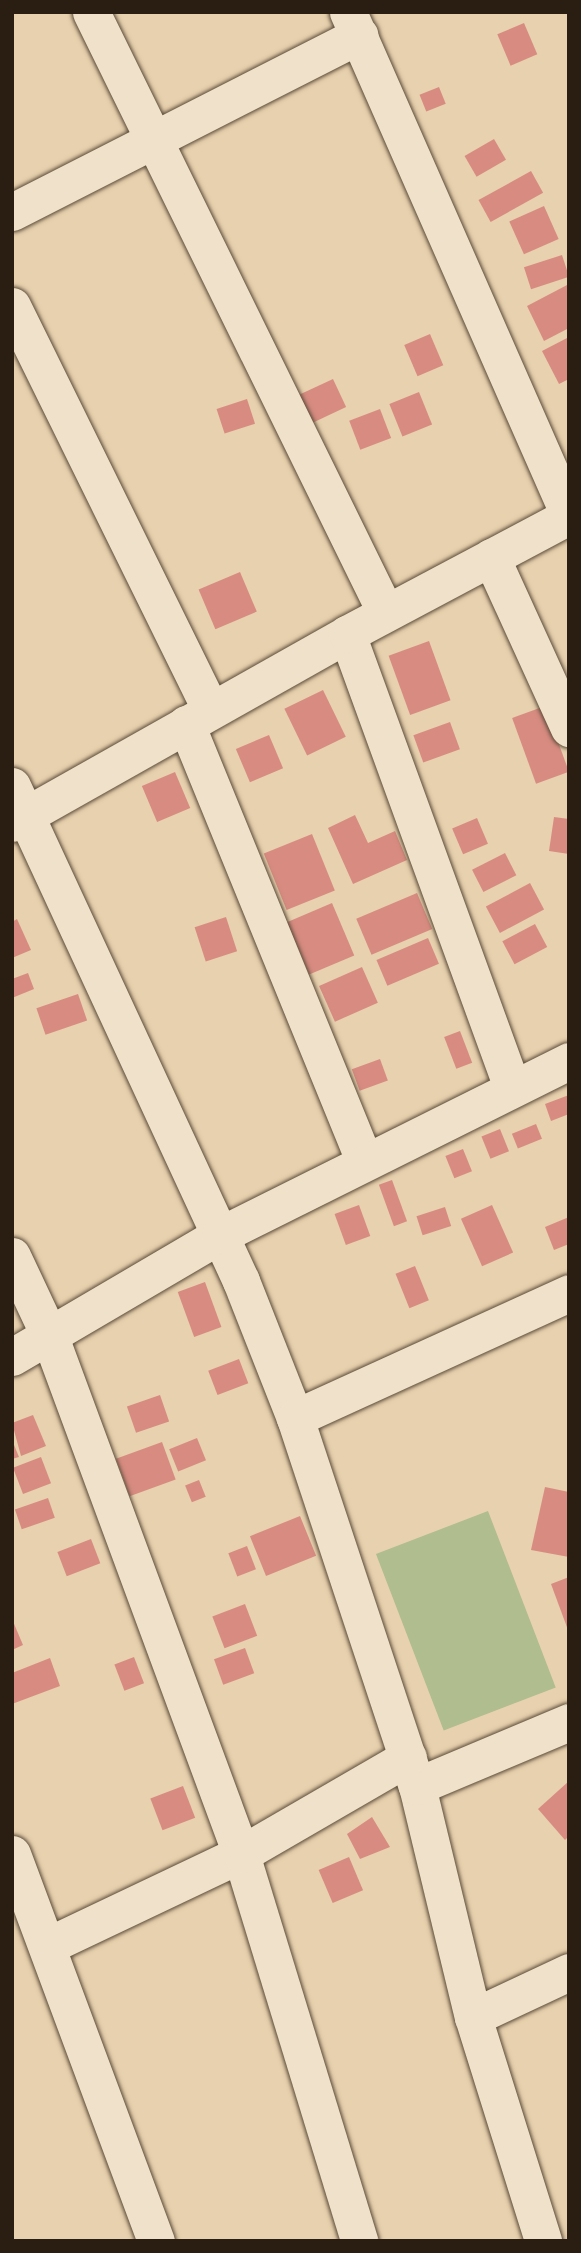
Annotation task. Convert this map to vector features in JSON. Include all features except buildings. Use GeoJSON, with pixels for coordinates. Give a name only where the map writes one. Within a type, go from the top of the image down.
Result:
{"type":"FeatureCollection","features":[{"type":"Feature","properties":{"kind":"street"},"geometry":{"type":"LineString","coordinates":[[91,12],[386,613]]}},
{"type":"Feature","properties":{"kind":"street"},"geometry":{"type":"LineString","coordinates":[[12,212],[154,140],[354,23],[569,515],[198,717],[17,808],[220,1235],[295,1418],[412,1772],[473,2017],[543,2241]]}},
{"type":"Feature","properties":{"kind":"street"},"geometry":{"type":"LineString","coordinates":[[12,306],[198,717],[365,1162]]}},
{"type":"Feature","properties":{"kind":"street"},"geometry":{"type":"LineString","coordinates":[[491,557],[569,728]]}},
{"type":"Feature","properties":{"kind":"street"},"geometry":{"type":"LineString","coordinates":[[347,634],[512,1087]]}},
{"type":"Feature","properties":{"kind":"street"},"geometry":{"type":"LineString","coordinates":[[12,1357],[50,1338],[220,1235],[512,1087],[569,1061]]}},
{"type":"Feature","properties":{"kind":"street"},"geometry":{"type":"LineString","coordinates":[[12,1256],[50,1338],[241,1854],[359,2241]]}},
{"type":"Feature","properties":{"kind":"street"},"geometry":{"type":"LineString","coordinates":[[295,1418],[569,1293]]}},
{"type":"Feature","properties":{"kind":"street"},"geometry":{"type":"LineString","coordinates":[[31,1928],[241,1854],[412,1772],[569,1723]]}},
{"type":"Feature","properties":{"kind":"street"},"geometry":{"type":"LineString","coordinates":[[12,1854],[31,1928],[156,2241]]}},
{"type":"Feature","properties":{"kind":"street"},"geometry":{"type":"LineString","coordinates":[[473,2017],[569,1972]]}},
{"type":"Feature","properties":{"kind":"green space"},"geometry":{"type":"Polygon","coordinates":[[[488,1511],[556,1687],[444,1730],[376,1554],[488,1511]]]}}]}
